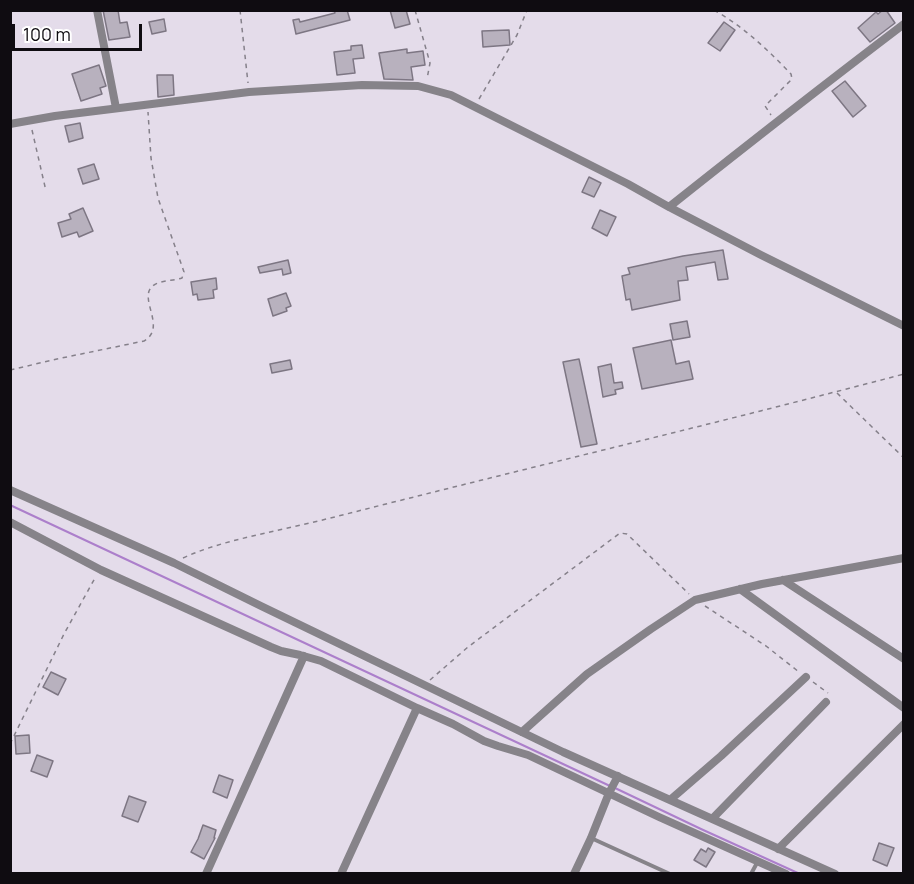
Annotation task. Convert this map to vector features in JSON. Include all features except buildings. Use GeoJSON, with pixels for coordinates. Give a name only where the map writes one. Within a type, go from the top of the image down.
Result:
{"type":"FeatureCollection","features":[{"type":"Feature","properties":{"kind":"street"},"geometry":{"type":"LineString","coordinates":[[97,10],[116,108]]}},
{"type":"Feature","properties":{"kind":"street"},"geometry":{"type":"LineString","coordinates":[[669,207],[903,24]]}},
{"type":"Feature","properties":{"kind":"street"},"geometry":{"type":"LineString","coordinates":[[10,124],[249,92],[362,85],[418,86],[451,95],[903,326]]}},
{"type":"Feature","properties":{"kind":"street"},"geometry":{"type":"LineString","coordinates":[[10,490],[174,563],[617,778],[835,873]]}},
{"type":"Feature","properties":{"kind":"street"},"geometry":{"type":"LineString","coordinates":[[10,522],[101,570],[271,647],[321,661],[484,741],[528,755],[786,873]]}},
{"type":"Feature","properties":{"kind":"street"},"geometry":{"type":"LineString","coordinates":[[522,732],[587,674],[695,600],[783,580],[903,558]]}},
{"type":"Feature","properties":{"kind":"street"},"geometry":{"type":"LineString","coordinates":[[783,580],[903,659]]}},
{"type":"Feature","properties":{"kind":"street"},"geometry":{"type":"LineString","coordinates":[[740,590],[903,708]]}},
{"type":"Feature","properties":{"kind":"street"},"geometry":{"type":"LineString","coordinates":[[206,873],[304,656]]}},
{"type":"Feature","properties":{"kind":"street"},"geometry":{"type":"LineString","coordinates":[[670,800],[806,677]]}},
{"type":"Feature","properties":{"kind":"street"},"geometry":{"type":"LineString","coordinates":[[712,818],[826,702]]}},
{"type":"Feature","properties":{"kind":"street"},"geometry":{"type":"LineString","coordinates":[[341,873],[417,708]]}},
{"type":"Feature","properties":{"kind":"street"},"geometry":{"type":"LineString","coordinates":[[778,849],[903,724]]}},
{"type":"Feature","properties":{"kind":"street"},"geometry":{"type":"LineString","coordinates":[[575,873],[617,778]]}},
{"type":"Feature","properties":{"kind":"lane"},"geometry":{"type":"LineString","coordinates":[[591,838],[670,873]]}},
{"type":"Feature","properties":{"kind":"lane"},"geometry":{"type":"LineString","coordinates":[[751,873],[758,861]]}},
{"type":"Feature","properties":{"kind":"path"},"geometry":{"type":"LineString","coordinates":[[240,10],[249,92]]}},
{"type":"Feature","properties":{"kind":"path"},"geometry":{"type":"LineString","coordinates":[[415,10],[430,63],[425,88]]}},
{"type":"Feature","properties":{"kind":"path"},"geometry":{"type":"LineString","coordinates":[[474,107],[517,35],[527,10]]}},
{"type":"Feature","properties":{"kind":"path"},"geometry":{"type":"LineString","coordinates":[[714,10],[731,20],[769,50],[791,74],[792,79],[765,106],[778,122]]}},
{"type":"Feature","properties":{"kind":"path"},"geometry":{"type":"LineString","coordinates":[[10,370],[147,339],[153,333],[148,299],[150,289],[159,283],[183,277],[183,268],[161,208],[155,183],[148,105]]}},
{"type":"Feature","properties":{"kind":"path"},"geometry":{"type":"LineString","coordinates":[[30,120],[46,191]]}},
{"type":"Feature","properties":{"kind":"path"},"geometry":{"type":"LineString","coordinates":[[174,563],[195,553],[238,539],[295,527],[903,374]]}},
{"type":"Feature","properties":{"kind":"path"},"geometry":{"type":"LineString","coordinates":[[836,392],[903,458]]}},
{"type":"Feature","properties":{"kind":"path"},"geometry":{"type":"LineString","coordinates":[[425,684],[468,647],[620,533],[627,534],[695,600],[766,646],[826,691],[829,696],[826,702]]}},
{"type":"Feature","properties":{"kind":"path"},"geometry":{"type":"LineString","coordinates":[[10,744],[64,634],[101,570]]}},
{"type":"Feature","properties":{"kind":"waterway"},"geometry":{"type":"LineString","coordinates":[[10,505],[610,786]]}},
{"type":"Feature","properties":{"kind":"waterway"},"geometry":{"type":"LineString","coordinates":[[615,788],[800,874]]}}]}
